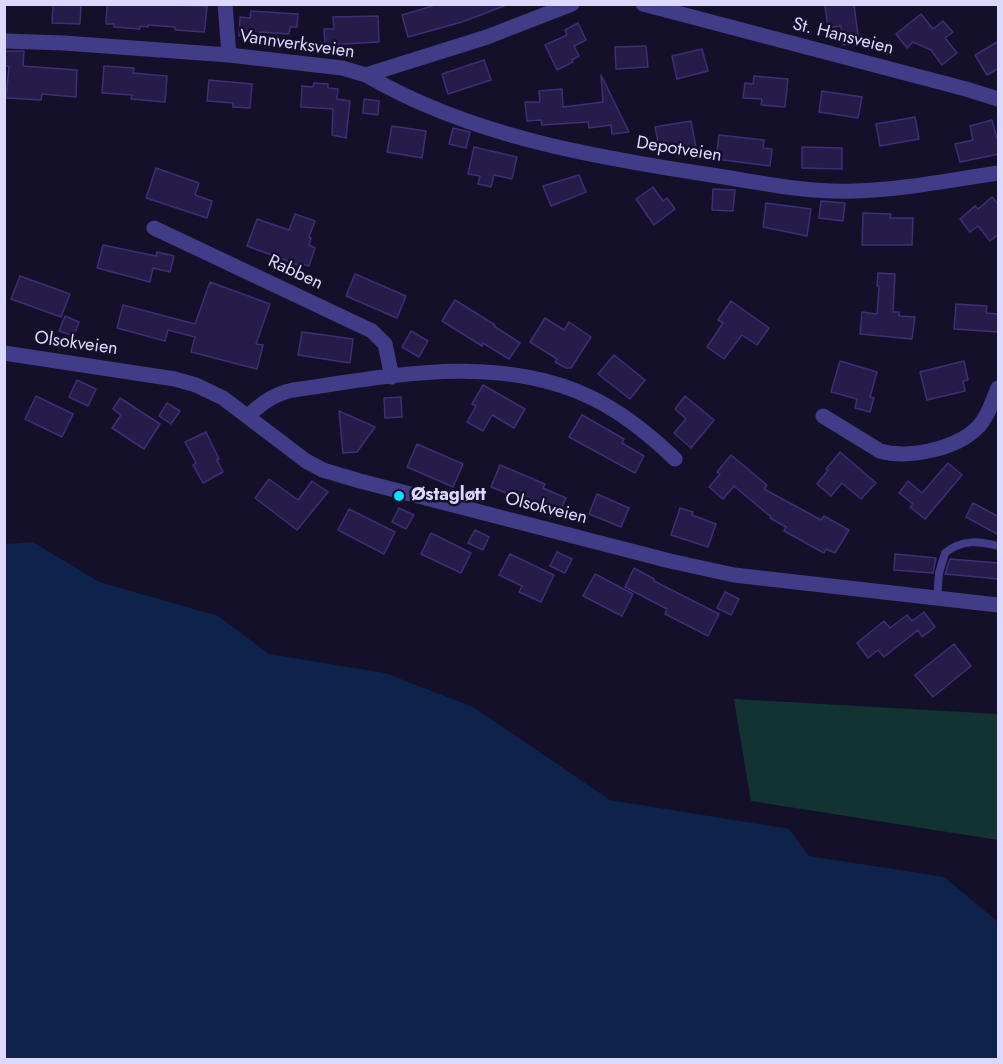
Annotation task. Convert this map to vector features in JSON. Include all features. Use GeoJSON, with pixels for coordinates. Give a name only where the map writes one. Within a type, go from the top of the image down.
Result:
{"type":"FeatureCollection","features":[{"type":"Feature","properties":{"kind":"street"},"geometry":{"type":"LineString","coordinates":[[225,4],[229,56]]}},
{"type":"Feature","properties":{"kind":"street","name":"Vannverksveien"},"geometry":{"type":"LineString","coordinates":[[4,41],[64,43],[229,56],[342,68],[366,75],[487,37],[572,4]]}},
{"type":"Feature","properties":{"kind":"street","name":"St. Hansveien"},"geometry":{"type":"LineString","coordinates":[[644,4],[999,99]]}},
{"type":"Feature","properties":{"kind":"street","name":"Depotveien"},"geometry":{"type":"LineString","coordinates":[[366,75],[405,96],[496,130],[572,150],[687,172],[780,186],[853,192],[999,173]]}},
{"type":"Feature","properties":{"kind":"street","name":"Rabben"},"geometry":{"type":"LineString","coordinates":[[154,228],[372,331],[385,344],[392,377]]}},
{"type":"Feature","properties":{"kind":"street","name":"Olsokveien"},"geometry":{"type":"LineString","coordinates":[[4,353],[175,379],[196,385],[223,398],[306,461],[322,470],[360,482],[670,561],[734,575],[999,605]]}},
{"type":"Feature","properties":{"kind":"street"},"geometry":{"type":"LineString","coordinates":[[248,416],[263,402],[284,392],[392,377],[470,370],[502,373],[548,382],[593,398],[637,426],[675,459]]}},
{"type":"Feature","properties":{"kind":"street"},"geometry":{"type":"LineString","coordinates":[[823,416],[880,451],[890,454],[933,449],[950,445],[978,428],[999,388]]}},
{"type":"Feature","properties":{"kind":"lane"},"geometry":{"type":"LineString","coordinates":[[937,598],[939,573],[945,553],[958,544],[970,541],[999,546]]}},
{"type":"Feature","properties":{"kind":"green space"},"geometry":{"type":"Polygon","coordinates":[[[734,699],[998,714],[998,840],[751,801],[734,699]]]}},
{"type":"Feature","properties":{"kind":"water"},"geometry":{"type":"Polygon","coordinates":[[[33,542],[99,582],[218,616],[269,654],[385,673],[473,707],[610,800],[789,829],[809,856],[944,877],[998,922],[998,1059],[5,1059],[5,544],[33,542]]]}},
{"type":"Feature","properties":{"kind":"building"},"geometry":{"type":"Polygon","coordinates":[[[53,4],[81,4],[80,24],[52,23],[53,4]]]}},
{"type":"Feature","properties":{"kind":"building"},"geometry":{"type":"Polygon","coordinates":[[[107,4],[207,6],[204,32],[148,25],[148,27],[140,26],[140,29],[114,27],[114,24],[106,24],[107,4]]]}},
{"type":"Feature","properties":{"kind":"building"},"geometry":{"type":"Polygon","coordinates":[[[439,4],[504,4],[504,6],[462,22],[408,37],[402,15],[439,4]]]}},
{"type":"Feature","properties":{"kind":"building"},"geometry":{"type":"Polygon","coordinates":[[[854,4],[859,43],[843,45],[841,26],[828,28],[825,6],[854,4]]]}},
{"type":"Feature","properties":{"kind":"building"},"geometry":{"type":"Polygon","coordinates":[[[251,11],[298,14],[297,27],[290,27],[289,34],[260,32],[260,35],[254,35],[254,37],[239,36],[240,17],[250,18],[251,11]]]}},
{"type":"Feature","properties":{"kind":"building"},"geometry":{"type":"Polygon","coordinates":[[[921,14],[933,29],[943,21],[953,32],[945,38],[957,53],[942,65],[931,50],[913,42],[907,48],[896,34],[921,14]]]}},
{"type":"Feature","properties":{"kind":"building"},"geometry":{"type":"Polygon","coordinates":[[[378,16],[379,42],[325,45],[324,29],[334,29],[333,17],[378,16]]]}},
{"type":"Feature","properties":{"kind":"building"},"geometry":{"type":"Polygon","coordinates":[[[578,23],[586,40],[574,46],[579,56],[572,60],[573,62],[557,70],[545,45],[567,35],[565,30],[578,23]]]}},
{"type":"Feature","properties":{"kind":"building"},"geometry":{"type":"Polygon","coordinates":[[[999,41],[999,68],[987,75],[975,55],[999,41]]]}},
{"type":"Feature","properties":{"kind":"building"},"geometry":{"type":"Polygon","coordinates":[[[646,46],[648,67],[616,69],[615,47],[646,46]]]}},
{"type":"Feature","properties":{"kind":"building"},"geometry":{"type":"Polygon","coordinates":[[[702,49],[708,71],[677,79],[672,56],[702,49]]]}},
{"type":"Feature","properties":{"kind":"building"},"geometry":{"type":"Polygon","coordinates":[[[4,51],[24,51],[23,66],[77,70],[76,97],[42,94],[41,100],[6,98],[9,66],[4,66],[4,51]]]}},
{"type":"Feature","properties":{"kind":"building"},"geometry":{"type":"Polygon","coordinates":[[[484,60],[491,80],[448,94],[442,74],[484,60]]]}},
{"type":"Feature","properties":{"kind":"building"},"geometry":{"type":"Polygon","coordinates":[[[104,66],[134,68],[133,73],[167,76],[165,102],[131,99],[132,95],[102,93],[104,66]]]}},
{"type":"Feature","properties":{"kind":"building"},"geometry":{"type":"Polygon","coordinates":[[[601,75],[629,132],[612,134],[611,125],[589,128],[588,122],[542,125],[541,120],[527,121],[525,102],[540,102],[539,91],[562,89],[563,107],[603,102],[601,75]]]}},
{"type":"Feature","properties":{"kind":"building"},"geometry":{"type":"Polygon","coordinates":[[[754,76],[788,79],[785,107],[761,105],[762,99],[743,98],[745,83],[753,84],[754,76]]]}},
{"type":"Feature","properties":{"kind":"building"},"geometry":{"type":"Polygon","coordinates":[[[209,80],[252,84],[250,108],[233,107],[233,103],[207,101],[209,80]]]}},
{"type":"Feature","properties":{"kind":"building"},"geometry":{"type":"Polygon","coordinates":[[[314,83],[328,84],[328,88],[338,89],[337,99],[350,101],[346,138],[332,135],[333,109],[301,107],[302,86],[313,87],[314,83]]]}},
{"type":"Feature","properties":{"kind":"building"},"geometry":{"type":"Polygon","coordinates":[[[822,91],[862,97],[858,118],[819,112],[822,91]]]}},
{"type":"Feature","properties":{"kind":"building"},"geometry":{"type":"Polygon","coordinates":[[[364,99],[379,101],[378,115],[363,113],[364,99]]]}},
{"type":"Feature","properties":{"kind":"building"},"geometry":{"type":"Polygon","coordinates":[[[915,117],[919,139],[880,146],[876,124],[915,117]]]}},
{"type":"Feature","properties":{"kind":"building"},"geometry":{"type":"Polygon","coordinates":[[[992,120],[999,145],[999,154],[960,162],[955,144],[973,140],[970,126],[992,120]]]}},
{"type":"Feature","properties":{"kind":"building"},"geometry":{"type":"Polygon","coordinates":[[[691,121],[696,148],[660,151],[655,127],[691,121]]]}},
{"type":"Feature","properties":{"kind":"building"},"geometry":{"type":"Polygon","coordinates":[[[392,126],[426,131],[422,158],[387,152],[392,126]]]}},
{"type":"Feature","properties":{"kind":"building"},"geometry":{"type":"Polygon","coordinates":[[[453,128],[470,132],[466,148],[449,144],[453,128]]]}},
{"type":"Feature","properties":{"kind":"building"},"geometry":{"type":"Polygon","coordinates":[[[719,135],[764,140],[763,148],[772,149],[770,166],[716,159],[719,135]]]}},
{"type":"Feature","properties":{"kind":"building"},"geometry":{"type":"Polygon","coordinates":[[[474,147],[517,157],[512,179],[494,175],[491,187],[478,184],[480,176],[468,174],[474,147]]]}},
{"type":"Feature","properties":{"kind":"building"},"geometry":{"type":"Polygon","coordinates":[[[802,147],[842,148],[842,169],[802,168],[802,147]]]}},
{"type":"Feature","properties":{"kind":"building"},"geometry":{"type":"Polygon","coordinates":[[[156,168],[199,183],[195,195],[212,201],[207,218],[146,198],[156,168]]]}},
{"type":"Feature","properties":{"kind":"building"},"geometry":{"type":"Polygon","coordinates":[[[579,175],[586,192],[551,206],[543,186],[579,175]]]}},
{"type":"Feature","properties":{"kind":"building"},"geometry":{"type":"Polygon","coordinates":[[[653,187],[663,201],[667,198],[675,209],[654,225],[636,199],[653,187]]]}},
{"type":"Feature","properties":{"kind":"building"},"geometry":{"type":"Polygon","coordinates":[[[713,189],[735,190],[733,211],[712,210],[713,189]]]}},
{"type":"Feature","properties":{"kind":"building"},"geometry":{"type":"Polygon","coordinates":[[[992,197],[999,205],[999,234],[990,241],[978,226],[970,232],[960,219],[975,206],[978,209],[992,197]]]}},
{"type":"Feature","properties":{"kind":"building"},"geometry":{"type":"Polygon","coordinates":[[[821,201],[845,203],[843,221],[819,218],[821,201]]]}},
{"type":"Feature","properties":{"kind":"building"},"geometry":{"type":"Polygon","coordinates":[[[766,203],[811,209],[807,236],[763,227],[766,203]]]}},
{"type":"Feature","properties":{"kind":"building"},"geometry":{"type":"Polygon","coordinates":[[[863,213],[891,214],[890,218],[913,218],[912,245],[862,245],[863,213]]]}},
{"type":"Feature","properties":{"kind":"building"},"geometry":{"type":"Polygon","coordinates":[[[295,214],[315,221],[309,237],[311,238],[309,245],[315,248],[309,266],[302,264],[301,266],[247,246],[257,219],[289,230],[295,214]]]}},
{"type":"Feature","properties":{"kind":"building"},"geometry":{"type":"Polygon","coordinates":[[[103,245],[156,256],[157,252],[174,256],[170,272],[153,268],[150,282],[97,268],[103,245]]]}},
{"type":"Feature","properties":{"kind":"building"},"geometry":{"type":"Polygon","coordinates":[[[878,273],[895,274],[893,312],[899,312],[899,316],[915,317],[912,339],[860,334],[862,312],[877,314],[878,273]]]}},
{"type":"Feature","properties":{"kind":"building"},"geometry":{"type":"Polygon","coordinates":[[[355,274],[406,296],[397,318],[346,296],[355,274]]]}},
{"type":"Feature","properties":{"kind":"building"},"geometry":{"type":"Polygon","coordinates":[[[20,276],[70,294],[61,317],[11,299],[20,276]]]}},
{"type":"Feature","properties":{"kind":"building"},"geometry":{"type":"Polygon","coordinates":[[[210,282],[270,304],[256,344],[263,345],[257,369],[191,352],[195,337],[168,330],[165,341],[117,328],[123,305],[195,324],[210,282]]]}},
{"type":"Feature","properties":{"kind":"building"},"geometry":{"type":"Polygon","coordinates":[[[455,300],[520,343],[509,359],[483,343],[482,346],[442,321],[455,300]]]}},
{"type":"Feature","properties":{"kind":"building"},"geometry":{"type":"Polygon","coordinates":[[[731,301],[769,328],[757,345],[742,335],[724,359],[707,347],[723,323],[718,320],[731,301]]]}},
{"type":"Feature","properties":{"kind":"building"},"geometry":{"type":"Polygon","coordinates":[[[956,304],[987,306],[986,313],[999,314],[999,332],[954,329],[956,304]]]}},
{"type":"Feature","properties":{"kind":"building"},"geometry":{"type":"Polygon","coordinates":[[[65,316],[79,322],[74,336],[59,331],[65,316]]]}},
{"type":"Feature","properties":{"kind":"building"},"geometry":{"type":"Polygon","coordinates":[[[545,318],[564,330],[569,322],[591,337],[571,368],[555,362],[557,359],[530,342],[545,318]]]}},
{"type":"Feature","properties":{"kind":"building"},"geometry":{"type":"Polygon","coordinates":[[[411,331],[428,341],[419,357],[402,347],[411,331]]]}},
{"type":"Feature","properties":{"kind":"building"},"geometry":{"type":"Polygon","coordinates":[[[302,332],[353,339],[350,363],[298,355],[302,332]]]}},
{"type":"Feature","properties":{"kind":"building"},"geometry":{"type":"Polygon","coordinates":[[[614,355],[645,380],[630,399],[598,374],[614,355]]]}},
{"type":"Feature","properties":{"kind":"building"},"geometry":{"type":"Polygon","coordinates":[[[840,361],[877,372],[870,397],[874,398],[870,412],[855,408],[857,399],[831,392],[840,361]]]}},
{"type":"Feature","properties":{"kind":"building"},"geometry":{"type":"Polygon","coordinates":[[[964,361],[968,380],[963,381],[965,391],[927,400],[920,372],[964,361]]]}},
{"type":"Feature","properties":{"kind":"building"},"geometry":{"type":"Polygon","coordinates":[[[77,380],[96,389],[88,406],[69,397],[77,380]]]}},
{"type":"Feature","properties":{"kind":"building"},"geometry":{"type":"Polygon","coordinates":[[[483,385],[525,409],[514,428],[492,415],[483,431],[467,422],[476,406],[472,404],[483,385]]]}},
{"type":"Feature","properties":{"kind":"building"},"geometry":{"type":"Polygon","coordinates":[[[36,396],[73,414],[62,437],[25,419],[36,396]]]}},
{"type":"Feature","properties":{"kind":"building"},"geometry":{"type":"Polygon","coordinates":[[[685,396],[714,420],[691,448],[674,433],[686,419],[675,409],[685,396]]]}},
{"type":"Feature","properties":{"kind":"building"},"geometry":{"type":"Polygon","coordinates":[[[401,397],[402,417],[385,418],[384,398],[401,397]]]}},
{"type":"Feature","properties":{"kind":"building"},"geometry":{"type":"Polygon","coordinates":[[[120,398],[160,424],[144,449],[112,428],[121,415],[113,409],[120,398]]]}},
{"type":"Feature","properties":{"kind":"building"},"geometry":{"type":"Polygon","coordinates":[[[167,403],[180,411],[171,424],[159,416],[167,403]]]}},
{"type":"Feature","properties":{"kind":"building"},"geometry":{"type":"Polygon","coordinates":[[[339,411],[375,427],[357,452],[343,453],[339,411]]]}},
{"type":"Feature","properties":{"kind":"building"},"geometry":{"type":"Polygon","coordinates":[[[582,415],[624,439],[622,443],[644,456],[635,473],[569,437],[582,415]]]}},
{"type":"Feature","properties":{"kind":"building"},"geometry":{"type":"Polygon","coordinates":[[[206,432],[223,472],[203,483],[193,465],[196,463],[185,442],[206,432]]]}},
{"type":"Feature","properties":{"kind":"building"},"geometry":{"type":"Polygon","coordinates":[[[417,444],[463,464],[453,487],[407,467],[417,444]]]}},
{"type":"Feature","properties":{"kind":"building"},"geometry":{"type":"Polygon","coordinates":[[[840,452],[876,483],[861,499],[842,483],[831,496],[817,484],[840,452]]]}},
{"type":"Feature","properties":{"kind":"building"},"geometry":{"type":"Polygon","coordinates":[[[731,455],[767,485],[764,489],[821,520],[824,516],[849,530],[835,553],[826,549],[824,553],[784,531],[786,527],[770,518],[734,486],[723,499],[709,487],[720,474],[717,472],[731,455]]]}},
{"type":"Feature","properties":{"kind":"building"},"geometry":{"type":"Polygon","coordinates":[[[948,463],[962,475],[925,519],[910,507],[913,504],[899,493],[908,481],[922,493],[948,463]]]}},
{"type":"Feature","properties":{"kind":"building"},"geometry":{"type":"Polygon","coordinates":[[[500,465],[545,484],[543,488],[566,498],[559,514],[491,487],[500,465]]]}},
{"type":"Feature","properties":{"kind":"building"},"geometry":{"type":"Polygon","coordinates":[[[269,479],[298,500],[312,481],[328,492],[297,530],[255,498],[269,479]]]}},
{"type":"Feature","properties":{"kind":"building"},"geometry":{"type":"Polygon","coordinates":[[[597,494],[629,508],[621,527],[589,514],[597,494]]]}},
{"type":"Feature","properties":{"kind":"building"},"geometry":{"type":"Polygon","coordinates":[[[973,503],[999,517],[999,535],[966,517],[973,503]]]}},
{"type":"Feature","properties":{"kind":"building"},"geometry":{"type":"Polygon","coordinates":[[[399,508],[414,515],[406,529],[392,522],[399,508]]]}},
{"type":"Feature","properties":{"kind":"building"},"geometry":{"type":"Polygon","coordinates":[[[680,508],[716,524],[708,547],[671,535],[680,508]]]}},
{"type":"Feature","properties":{"kind":"building"},"geometry":{"type":"Polygon","coordinates":[[[349,509],[395,532],[384,554],[338,530],[349,509]]]}},
{"type":"Feature","properties":{"kind":"building"},"geometry":{"type":"Polygon","coordinates":[[[475,530],[489,537],[483,550],[468,543],[475,530]]]}},
{"type":"Feature","properties":{"kind":"building"},"geometry":{"type":"Polygon","coordinates":[[[431,533],[471,553],[461,573],[421,554],[431,533]]]}},
{"type":"Feature","properties":{"kind":"building"},"geometry":{"type":"Polygon","coordinates":[[[557,552],[572,559],[565,573],[550,566],[557,552]]]}},
{"type":"Feature","properties":{"kind":"building"},"geometry":{"type":"Polygon","coordinates":[[[510,554],[554,575],[541,602],[519,592],[522,586],[499,575],[510,554]]]}},
{"type":"Feature","properties":{"kind":"building"},"geometry":{"type":"Polygon","coordinates":[[[895,554],[936,558],[933,573],[894,570],[895,554]]]}},
{"type":"Feature","properties":{"kind":"building"},"geometry":{"type":"Polygon","coordinates":[[[950,559],[999,563],[999,579],[945,574],[950,559]]]}},
{"type":"Feature","properties":{"kind":"building"},"geometry":{"type":"Polygon","coordinates":[[[634,568],[654,581],[719,614],[708,636],[665,614],[667,609],[625,587],[634,568]]]}},
{"type":"Feature","properties":{"kind":"building"},"geometry":{"type":"Polygon","coordinates":[[[595,574],[633,594],[622,616],[583,596],[595,574]]]}},
{"type":"Feature","properties":{"kind":"building"},"geometry":{"type":"Polygon","coordinates":[[[725,592],[739,599],[731,615],[717,608],[725,592]]]}},
{"type":"Feature","properties":{"kind":"building"},"geometry":{"type":"Polygon","coordinates":[[[924,612],[935,627],[922,637],[918,630],[884,657],[878,650],[868,658],[857,643],[884,621],[890,628],[907,615],[912,621],[924,612]]]}},
{"type":"Feature","properties":{"kind":"building"},"geometry":{"type":"Polygon","coordinates":[[[954,644],[971,666],[933,697],[915,675],[954,644]]]}},
{"type":"Feature","properties":{"kind":"place","name":"Østagløtt"},"geometry":{"type":"Point","coordinates":[399,496]}}]}
